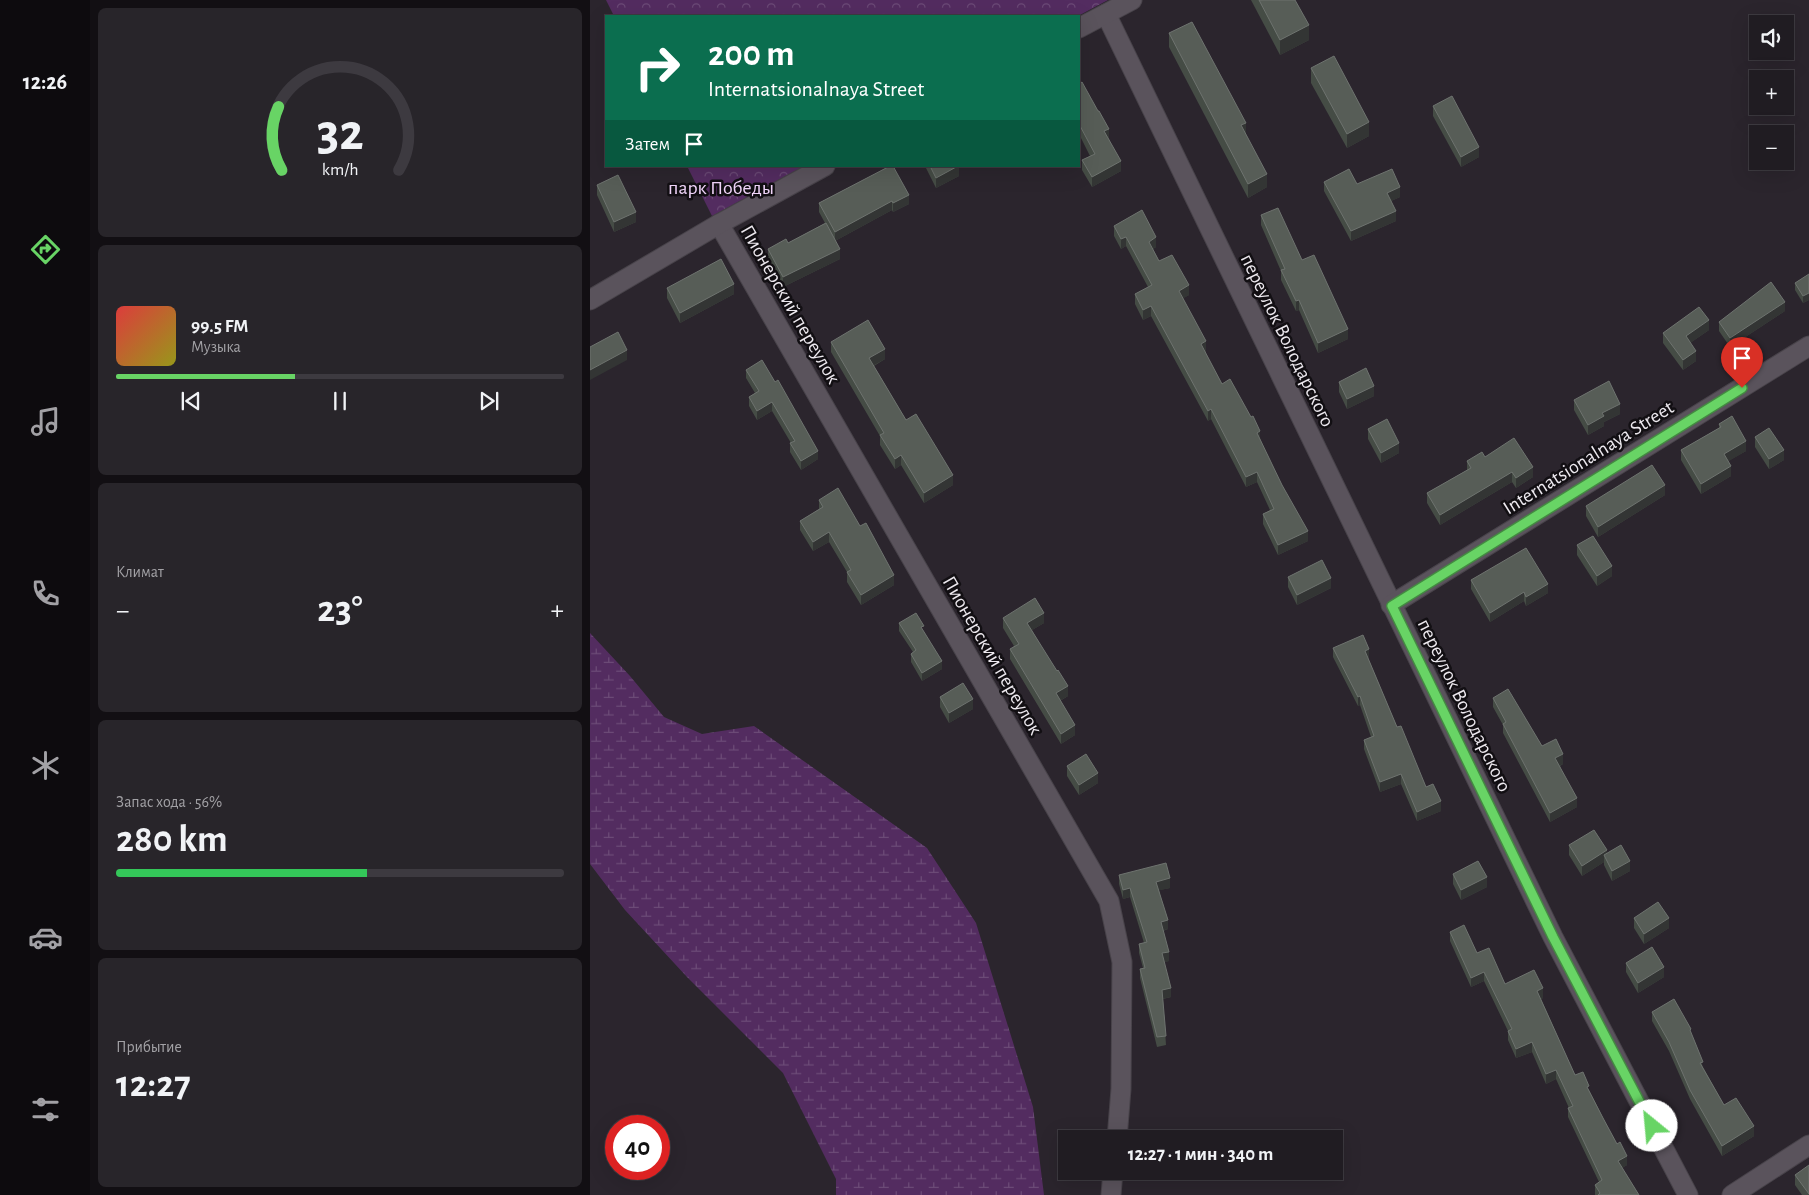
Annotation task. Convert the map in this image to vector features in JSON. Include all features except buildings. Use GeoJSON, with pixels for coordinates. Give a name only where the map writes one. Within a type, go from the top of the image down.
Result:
{"type":"FeatureCollection","features":[{"type":"Feature","properties":{"kind":"street"},"geometry":{"type":"LineString","coordinates":[[1080,27],[1132,0]]}},
{"type":"Feature","properties":{"kind":"street","name":"переулок Володарского"},"geometry":{"type":"LineString","coordinates":[[1106,14],[1553,937],[1688,1195]]}},
{"type":"Feature","properties":{"kind":"street"},"geometry":{"type":"LineString","coordinates":[[590,300],[719,224],[823,167]]}},
{"type":"Feature","properties":{"kind":"street","name":"Пионерский переулок"},"geometry":{"type":"LineString","coordinates":[[719,224],[1108,901],[1122,962],[1121,1089],[1117,1130]]}},
{"type":"Feature","properties":{"kind":"street","name":"Internatsionalnaya Street"},"geometry":{"type":"LineString","coordinates":[[1392,606],[1809,346]]}},
{"type":"Feature","properties":{"kind":"street"},"geometry":{"type":"LineString","coordinates":[[1732,1195],[1809,1145]]}},
{"type":"Feature","properties":{"kind":"street"},"geometry":{"type":"LineString","coordinates":[[1111,1195],[1112,1180]]}},
{"type":"Feature","properties":{"kind":"green space"},"geometry":{"type":"Polygon","coordinates":[[[606,0],[1108,0],[1080,15],[614,15],[606,0]]]}},
{"type":"Feature","properties":{"kind":"green space","name":"парк Победы"},"geometry":{"type":"Polygon","coordinates":[[[688,167],[802,167],[712,216],[688,167]]]}},
{"type":"Feature","properties":{"kind":"green space"},"geometry":{"type":"Polygon","coordinates":[[[590,633],[630,676],[664,717],[702,734],[754,726],[927,848],[976,923],[1033,1107],[1044,1195],[836,1195],[836,1179],[783,1073],[687,977],[625,910],[590,864],[590,633]]]}},
{"type":"Feature","properties":{"kind":"route"},"geometry":{"type":"LineString","coordinates":[[1652,1126],[1553,937],[1392,606],[1742,388]]}}]}
